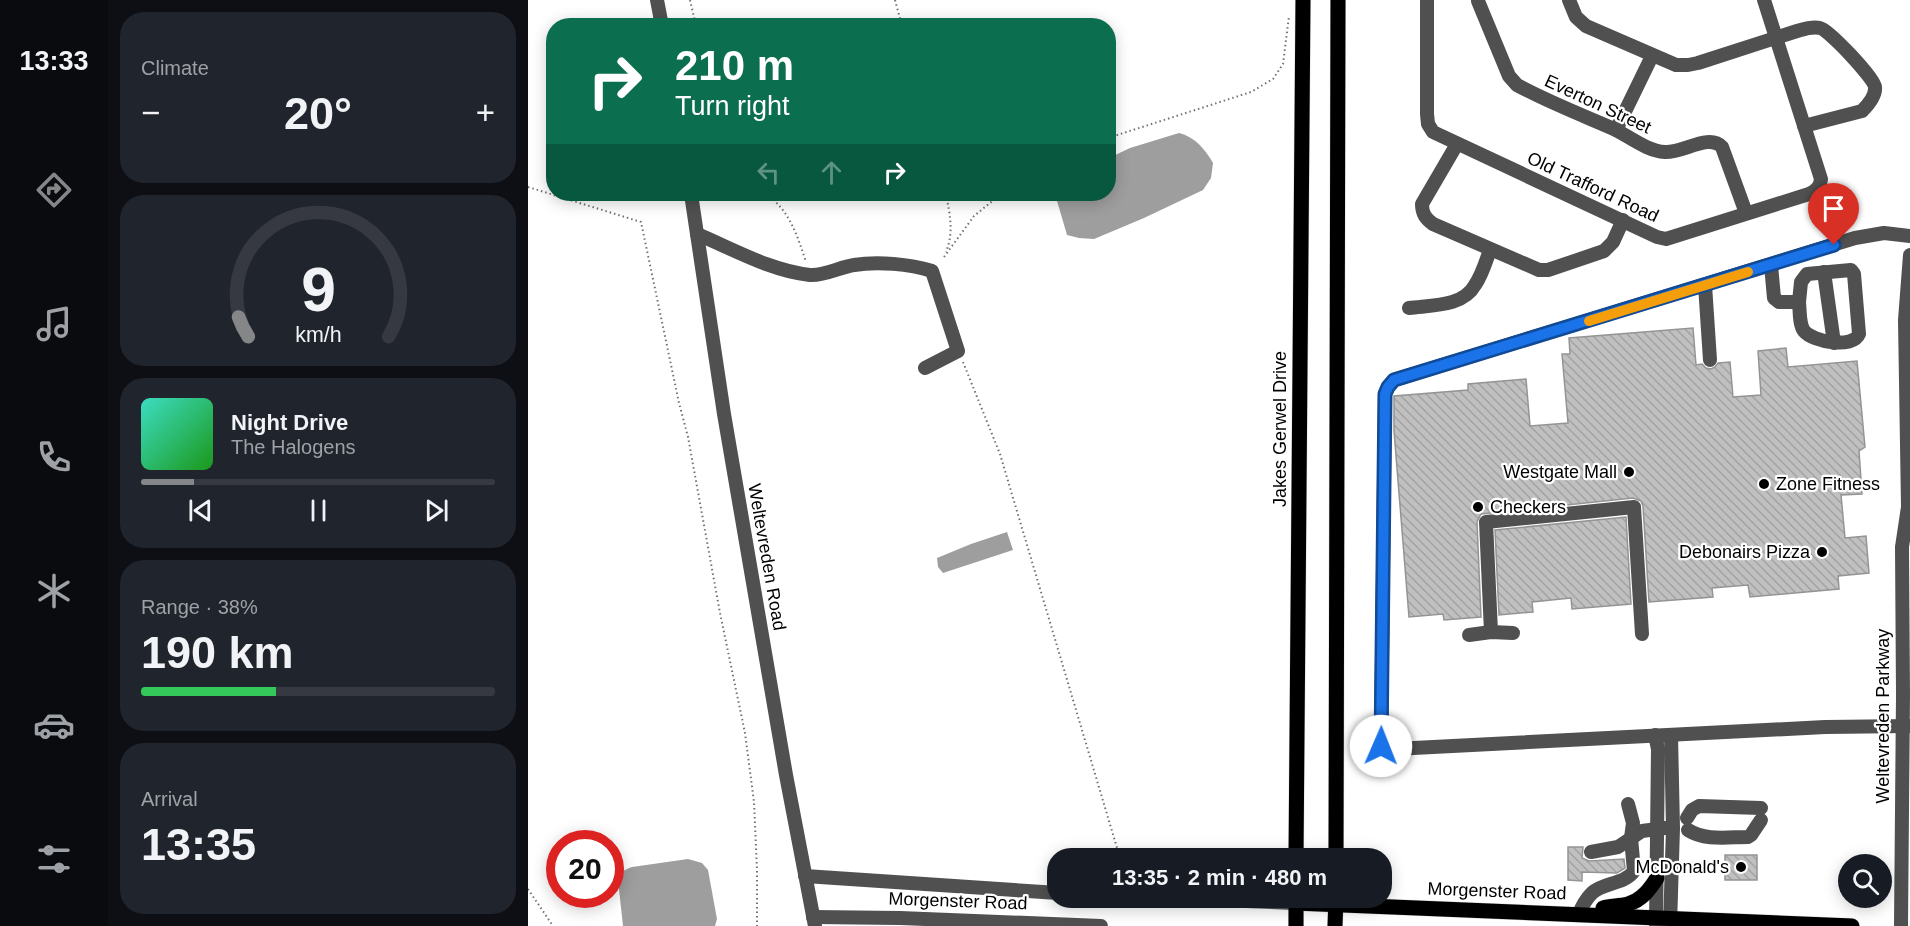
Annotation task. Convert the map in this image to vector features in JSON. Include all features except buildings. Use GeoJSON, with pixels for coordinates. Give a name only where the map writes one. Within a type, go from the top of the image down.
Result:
{"type":"FeatureCollection","features":[{"type":"Feature","properties":{"kind":"main road"},"geometry":{"type":"LineString","coordinates":[[1336,848],[1338,0]]}},
{"type":"Feature","properties":{"kind":"main road","name":"Jakes Gerwel Drive"},"geometry":{"type":"LineString","coordinates":[[1296,848],[1297,4]]}},
{"type":"Feature","properties":{"kind":"main road"},"geometry":{"type":"LineString","coordinates":[[1583,914],[1638,900],[1657,878]]}},
{"type":"Feature","properties":{"kind":"main road","name":"Morgenster Road"},"geometry":{"type":"LineString","coordinates":[[1392,904],[1583,914],[1663,922],[1852,926]]}},
{"type":"Feature","properties":{"kind":"main road"},"geometry":{"type":"LineString","coordinates":[[1296,908],[1296,926]]}},
{"type":"Feature","properties":{"kind":"main road"},"geometry":{"type":"LineString","coordinates":[[1335,908],[1335,926]]}},
{"type":"Feature","properties":{"kind":"street"},"geometry":{"type":"LineString","coordinates":[[657,0],[660,18]]}},
{"type":"Feature","properties":{"kind":"street","name":"Old Trafford Road"},"geometry":{"type":"LineString","coordinates":[[1427,0],[1428,124],[1433,132],[1657,237],[1666,239],[1809,194],[1819,187],[1821,179],[1764,0]]}},
{"type":"Feature","properties":{"kind":"street"},"geometry":{"type":"LineString","coordinates":[[1471,0],[1478,0]]}},
{"type":"Feature","properties":{"kind":"street","name":"Everton Street"},"geometry":{"type":"LineString","coordinates":[[1478,0],[1512,81],[1524,89],[1662,152],[1678,152],[1707,141],[1719,144],[1746,213]]}},
{"type":"Feature","properties":{"kind":"street"},"geometry":{"type":"LineString","coordinates":[[1569,0],[1574,14],[1582,23],[1676,65],[1688,65],[1812,28],[1824,30],[1867,74],[1875,85],[1874,93],[1869,104],[1862,111],[1804,126]]}},
{"type":"Feature","properties":{"kind":"street"},"geometry":{"type":"LineString","coordinates":[[1616,130],[1652,56]]}},
{"type":"Feature","properties":{"kind":"street"},"geometry":{"type":"LineString","coordinates":[[1457,144],[1424,198],[1422,210],[1424,216],[1433,224],[1532,268],[1548,270],[1604,251],[1613,242],[1623,220]]}},
{"type":"Feature","properties":{"kind":"street","name":"Weltevreden Road"},"geometry":{"type":"LineString","coordinates":[[692,201],[724,414],[814,922]]}},
{"type":"Feature","properties":{"kind":"street"},"geometry":{"type":"LineString","coordinates":[[1906,726],[1825,727],[1394,749],[1381,747],[1385,394],[1394,380],[1855,238],[1884,233],[1910,236]]}},
{"type":"Feature","properties":{"kind":"street"},"geometry":{"type":"LineString","coordinates":[[698,234],[775,267],[811,275],[873,263],[920,267],[932,271],[958,351],[925,368]]}},
{"type":"Feature","properties":{"kind":"street"},"geometry":{"type":"LineString","coordinates":[[1410,308],[1445,303],[1465,296],[1476,285],[1491,250]]}},
{"type":"Feature","properties":{"kind":"street","name":"Weltevreden Parkway"},"geometry":{"type":"LineString","coordinates":[[1900,926],[1906,726],[1902,547],[1909,513],[1905,320],[1910,255]]}},
{"type":"Feature","properties":{"kind":"street"},"geometry":{"type":"LineString","coordinates":[[1771,265],[1775,300],[1779,303],[1799,302]]}},
{"type":"Feature","properties":{"kind":"street"},"geometry":{"type":"LineString","coordinates":[[1847,269],[1854,274],[1859,334],[1854,341],[1834,342],[1820,340],[1804,332],[1801,326],[1799,302],[1800,282],[1807,274],[1847,269]]}},
{"type":"Feature","properties":{"kind":"street"},"geometry":{"type":"LineString","coordinates":[[1824,272],[1834,342]]}},
{"type":"Feature","properties":{"kind":"street"},"geometry":{"type":"LineString","coordinates":[[1705,285],[1710,360]]}},
{"type":"Feature","properties":{"kind":"street"},"geometry":{"type":"LineString","coordinates":[[1491,632],[1486,522],[1634,507],[1642,634]]}},
{"type":"Feature","properties":{"kind":"street"},"geometry":{"type":"LineString","coordinates":[[1469,635],[1491,632],[1513,633]]}},
{"type":"Feature","properties":{"kind":"street"},"geometry":{"type":"LineString","coordinates":[[1655,735],[1658,749],[1657,878],[1663,922]]}},
{"type":"Feature","properties":{"kind":"street"},"geometry":{"type":"LineString","coordinates":[[1663,922],[1673,828],[1671,735]]}},
{"type":"Feature","properties":{"kind":"street"},"geometry":{"type":"LineString","coordinates":[[1583,914],[1591,894],[1598,888],[1627,878],[1635,871],[1631,838],[1632,818],[1628,804]]}},
{"type":"Feature","properties":{"kind":"street"},"geometry":{"type":"LineString","coordinates":[[1699,806],[1761,814],[1751,836],[1748,837],[1695,835],[1687,824],[1689,812],[1699,806]]}},
{"type":"Feature","properties":{"kind":"street"},"geometry":{"type":"LineString","coordinates":[[1591,852],[1618,847],[1642,831],[1673,828]]}},
{"type":"Feature","properties":{"kind":"street","name":"Morgenster Road"},"geometry":{"type":"LineString","coordinates":[[805,876],[1047,892]]}},
{"type":"Feature","properties":{"kind":"street"},"geometry":{"type":"LineString","coordinates":[[849,926],[870,918]]}},
{"type":"Feature","properties":{"kind":"street","name":"Morgenster Road"},"geometry":{"type":"LineString","coordinates":[[814,922],[870,918],[1101,926]]}},
{"type":"Feature","properties":{"kind":"path"},"geometry":{"type":"LineString","coordinates":[[690,0],[694,18]]}},
{"type":"Feature","properties":{"kind":"path"},"geometry":{"type":"LineString","coordinates":[[895,0],[900,18]]}},
{"type":"Feature","properties":{"kind":"path"},"geometry":{"type":"LineString","coordinates":[[1116,135],[1251,92],[1273,79],[1283,64],[1288,20],[1297,4]]}},
{"type":"Feature","properties":{"kind":"path"},"geometry":{"type":"LineString","coordinates":[[528,187],[546,193]]}},
{"type":"Feature","properties":{"kind":"path"},"geometry":{"type":"LineString","coordinates":[[573,201],[640,222],[678,403],[690,448],[720,613],[745,733],[754,802],[758,870],[757,926]]}},
{"type":"Feature","properties":{"kind":"path"},"geometry":{"type":"LineString","coordinates":[[774,201],[790,218],[811,275]]}},
{"type":"Feature","properties":{"kind":"path"},"geometry":{"type":"LineString","coordinates":[[947,201],[952,229],[951,241],[944,257],[974,216],[992,201]]}},
{"type":"Feature","properties":{"kind":"path"},"geometry":{"type":"LineString","coordinates":[[958,351],[1000,454],[1117,848]]}},
{"type":"Feature","properties":{"kind":"path"},"geometry":{"type":"LineString","coordinates":[[528,889],[553,926]]}},
{"type":"Feature","properties":{"kind":"shaded area"},"geometry":{"type":"Polygon","coordinates":[[[1179,133],[1190,137],[1207,153],[1213,163],[1211,178],[1203,190],[1094,239],[1067,235],[1057,201],[1116,201],[1116,155],[1179,133]]]}},
{"type":"Feature","properties":{"kind":"shaded area"},"geometry":{"type":"Polygon","coordinates":[[[1007,532],[1013,550],[943,573],[938,567],[937,558],[1007,532]]]}},
{"type":"Feature","properties":{"kind":"shaded area"},"geometry":{"type":"Polygon","coordinates":[[[688,859],[702,863],[708,870],[717,919],[715,926],[623,926],[621,908],[624,908],[624,871],[632,867],[688,859]]]}},
{"type":"Feature","properties":{"kind":"slow traffic"},"geometry":{"type":"LineString","coordinates":[[1589,321],[1748,272]]}},
{"type":"Feature","properties":{"kind":"place","name":"Westgate Mall"},"geometry":{"type":"Point","coordinates":[1629,472]}},
{"type":"Feature","properties":{"kind":"place","name":"Zone Fitness"},"geometry":{"type":"Point","coordinates":[1764,484]}},
{"type":"Feature","properties":{"kind":"place","name":"Checkers"},"geometry":{"type":"Point","coordinates":[1478,507]}},
{"type":"Feature","properties":{"kind":"place","name":"Debonairs Pizza"},"geometry":{"type":"Point","coordinates":[1822,552]}},
{"type":"Feature","properties":{"kind":"place","name":"McDonald's"},"geometry":{"type":"Point","coordinates":[1741,867]}},
{"type":"Feature","properties":{"kind":"route"},"geometry":{"type":"LineString","coordinates":[[1381,746],[1385,394],[1390,384],[1394,380],[1834,245]]}}]}
